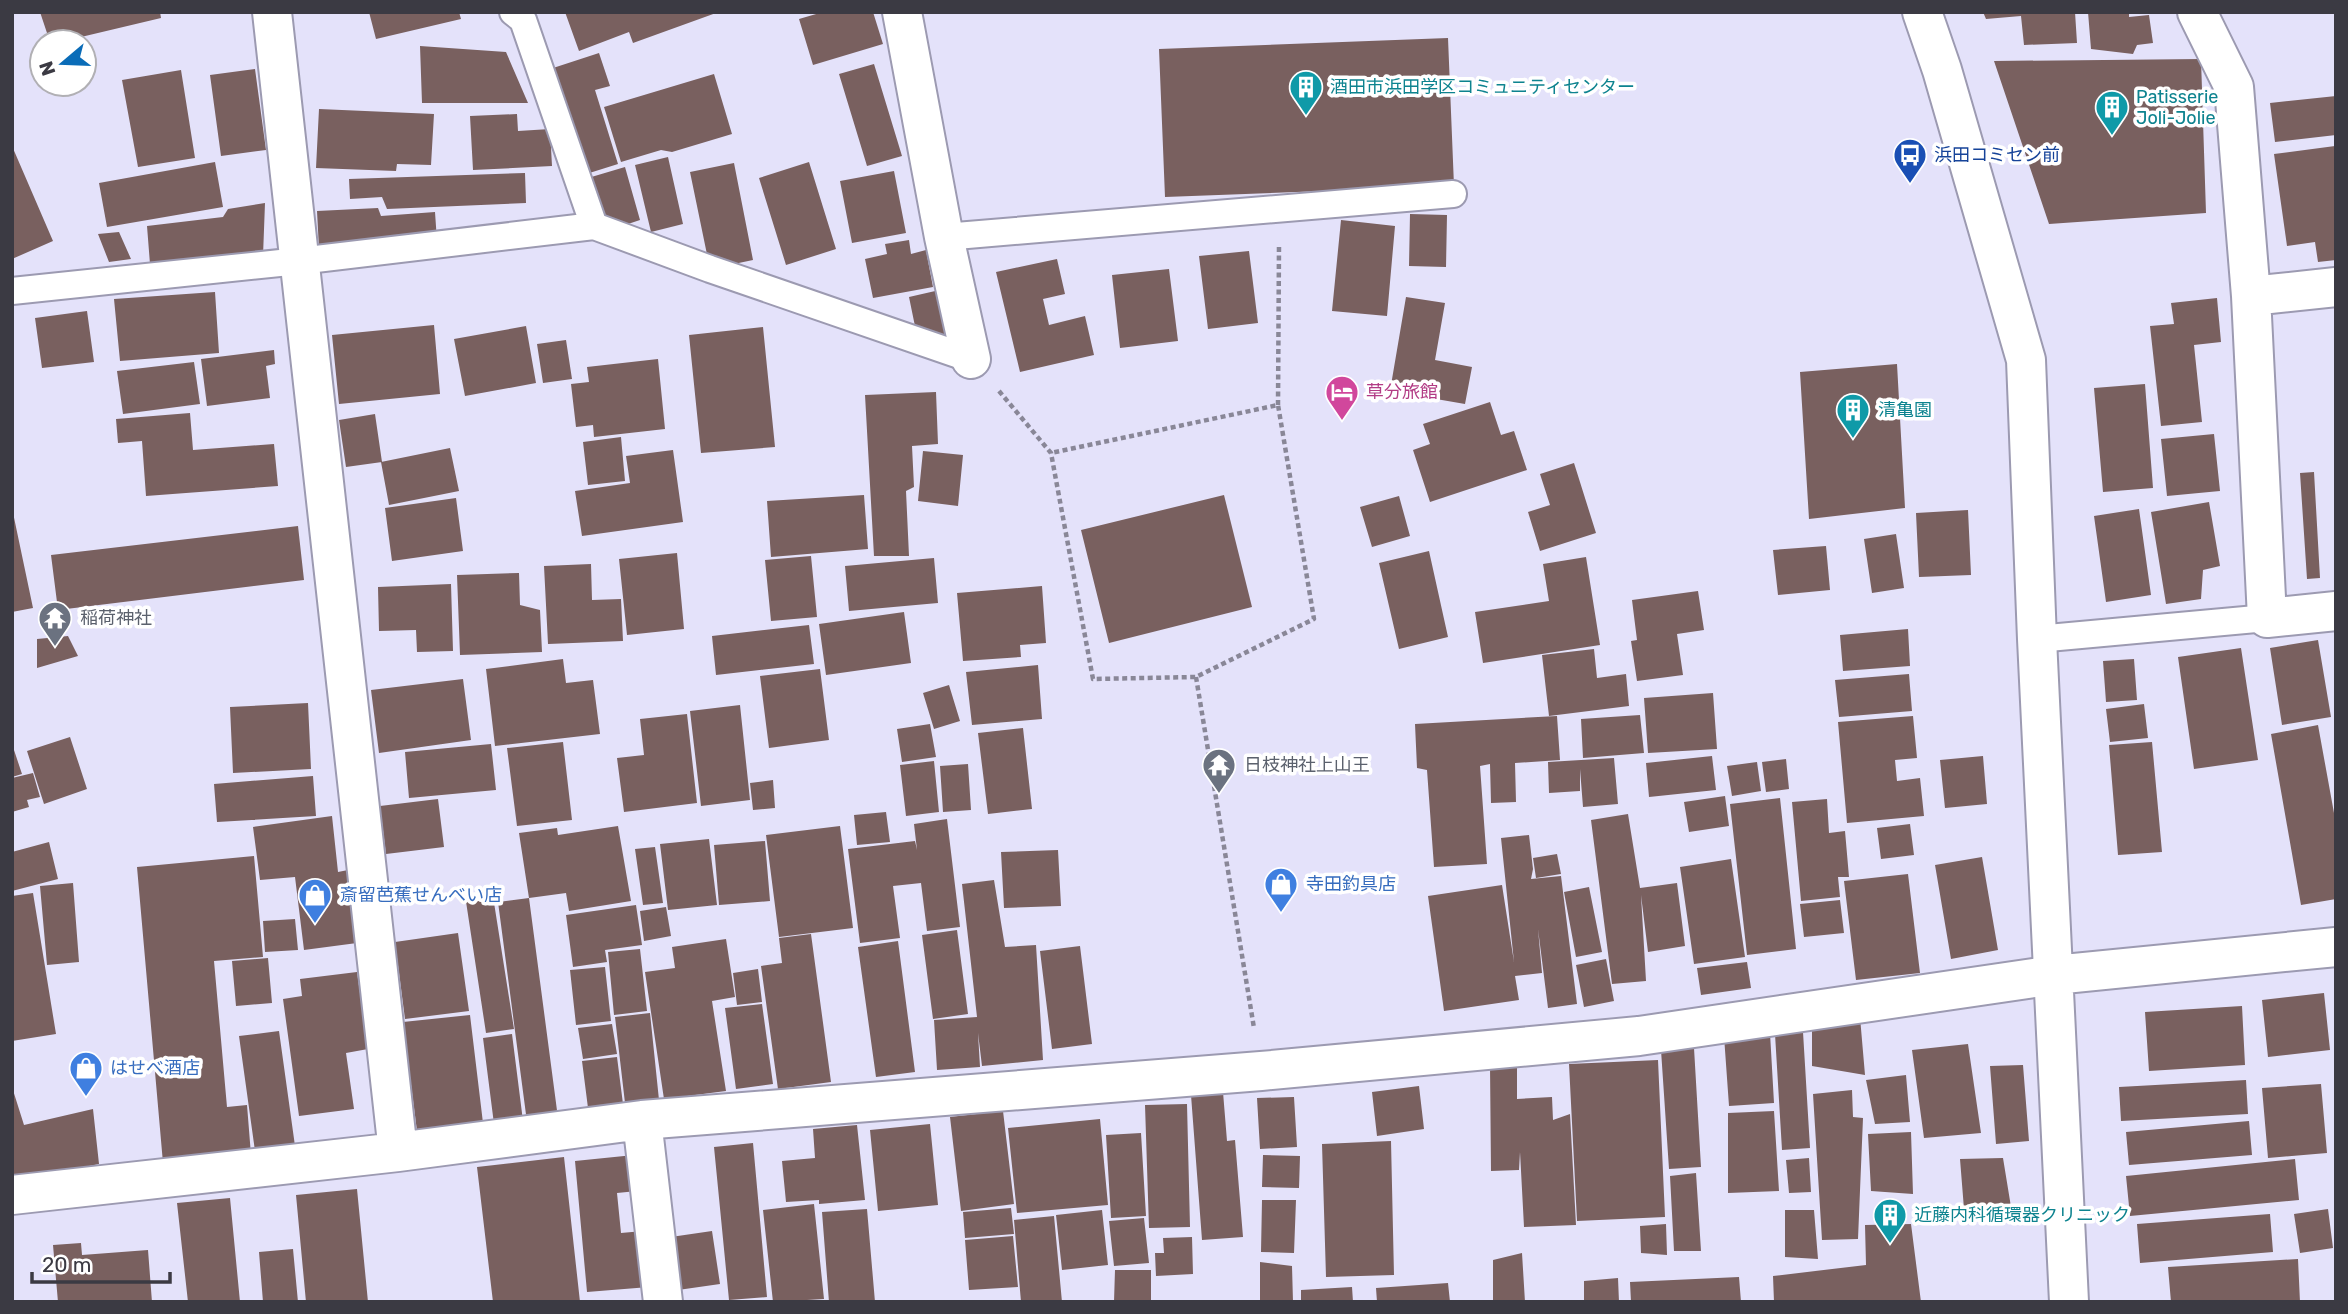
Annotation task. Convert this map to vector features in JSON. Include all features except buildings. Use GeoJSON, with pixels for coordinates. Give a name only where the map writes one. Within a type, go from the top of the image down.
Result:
{"type":"FeatureCollection","features":[{"type":"Feature","properties":{"kind":"street"},"geometry":{"type":"LineString","coordinates":[[272,12],[398,1152]]}},
{"type":"Feature","properties":{"kind":"street"},"geometry":{"type":"LineString","coordinates":[[902,12],[944,237],[971,359]]}},
{"type":"Feature","properties":{"kind":"street"},"geometry":{"type":"LineString","coordinates":[[1922,12],[1942,70],[2026,360],[2069,1302]]}},
{"type":"Feature","properties":{"kind":"street"},"geometry":{"type":"LineString","coordinates":[[2197,12],[2234,87],[2251,296],[2267,618],[2336,611]]}},
{"type":"Feature","properties":{"kind":"street"},"geometry":{"type":"LineString","coordinates":[[2251,296],[2336,287]]}},
{"type":"Feature","properties":{"kind":"street"},"geometry":{"type":"LineString","coordinates":[[12,1195],[398,1152],[642,1119],[1261,1071],[1639,1036],[2053,975],[2336,947]]}},
{"type":"Feature","properties":{"kind":"street"},"geometry":{"type":"LineString","coordinates":[[642,1119],[663,1302]]}},
{"type":"Feature","properties":{"kind":"lane"},"geometry":{"type":"LineString","coordinates":[[513,12],[523,20],[594,226]]}},
{"type":"Feature","properties":{"kind":"lane"},"geometry":{"type":"LineString","coordinates":[[944,237],[1453,194]]}},
{"type":"Feature","properties":{"kind":"lane"},"geometry":{"type":"LineString","coordinates":[[12,291],[594,226],[971,359]]}},
{"type":"Feature","properties":{"kind":"lane"},"geometry":{"type":"LineString","coordinates":[[2037,639],[2267,618]]}},
{"type":"Feature","properties":{"kind":"path"},"geometry":{"type":"LineString","coordinates":[[971,359],[1051,453],[1093,679],[1196,677],[1314,619],[1278,405],[1279,207]]}},
{"type":"Feature","properties":{"kind":"path"},"geometry":{"type":"LineString","coordinates":[[1051,453],[1278,405]]}},
{"type":"Feature","properties":{"kind":"path"},"geometry":{"type":"LineString","coordinates":[[1196,677],[1261,1071]]}},
{"type":"Feature","properties":{"kind":"place","name":"酒田市浜田学区コミュニティセンター"},"geometry":{"type":"Point","coordinates":[1306,117]}},
{"type":"Feature","properties":{"kind":"place","name":"Patisserie Joli-Jolie"},"geometry":{"type":"Point","coordinates":[2112,137]}},
{"type":"Feature","properties":{"kind":"place","name":"浜田コミセン前"},"geometry":{"type":"Point","coordinates":[1910,185]}},
{"type":"Feature","properties":{"kind":"place","name":"草分旅館"},"geometry":{"type":"Point","coordinates":[1342,422]}},
{"type":"Feature","properties":{"kind":"place","name":"清亀園"},"geometry":{"type":"Point","coordinates":[1853,440]}},
{"type":"Feature","properties":{"kind":"place","name":"稲荷神社"},"geometry":{"type":"Point","coordinates":[55,648]}},
{"type":"Feature","properties":{"kind":"place","name":"日枝神社上山王"},"geometry":{"type":"Point","coordinates":[1219,795]}},
{"type":"Feature","properties":{"kind":"place","name":"寺田釣具店"},"geometry":{"type":"Point","coordinates":[1281,914]}},
{"type":"Feature","properties":{"kind":"place","name":"斎留芭蕉せんべい店"},"geometry":{"type":"Point","coordinates":[315,925]}},
{"type":"Feature","properties":{"kind":"place","name":"はせべ酒店"},"geometry":{"type":"Point","coordinates":[86,1098]}},
{"type":"Feature","properties":{"kind":"place","name":"近藤内科循環器クリニック"},"geometry":{"type":"Point","coordinates":[1890,1245]}}]}
